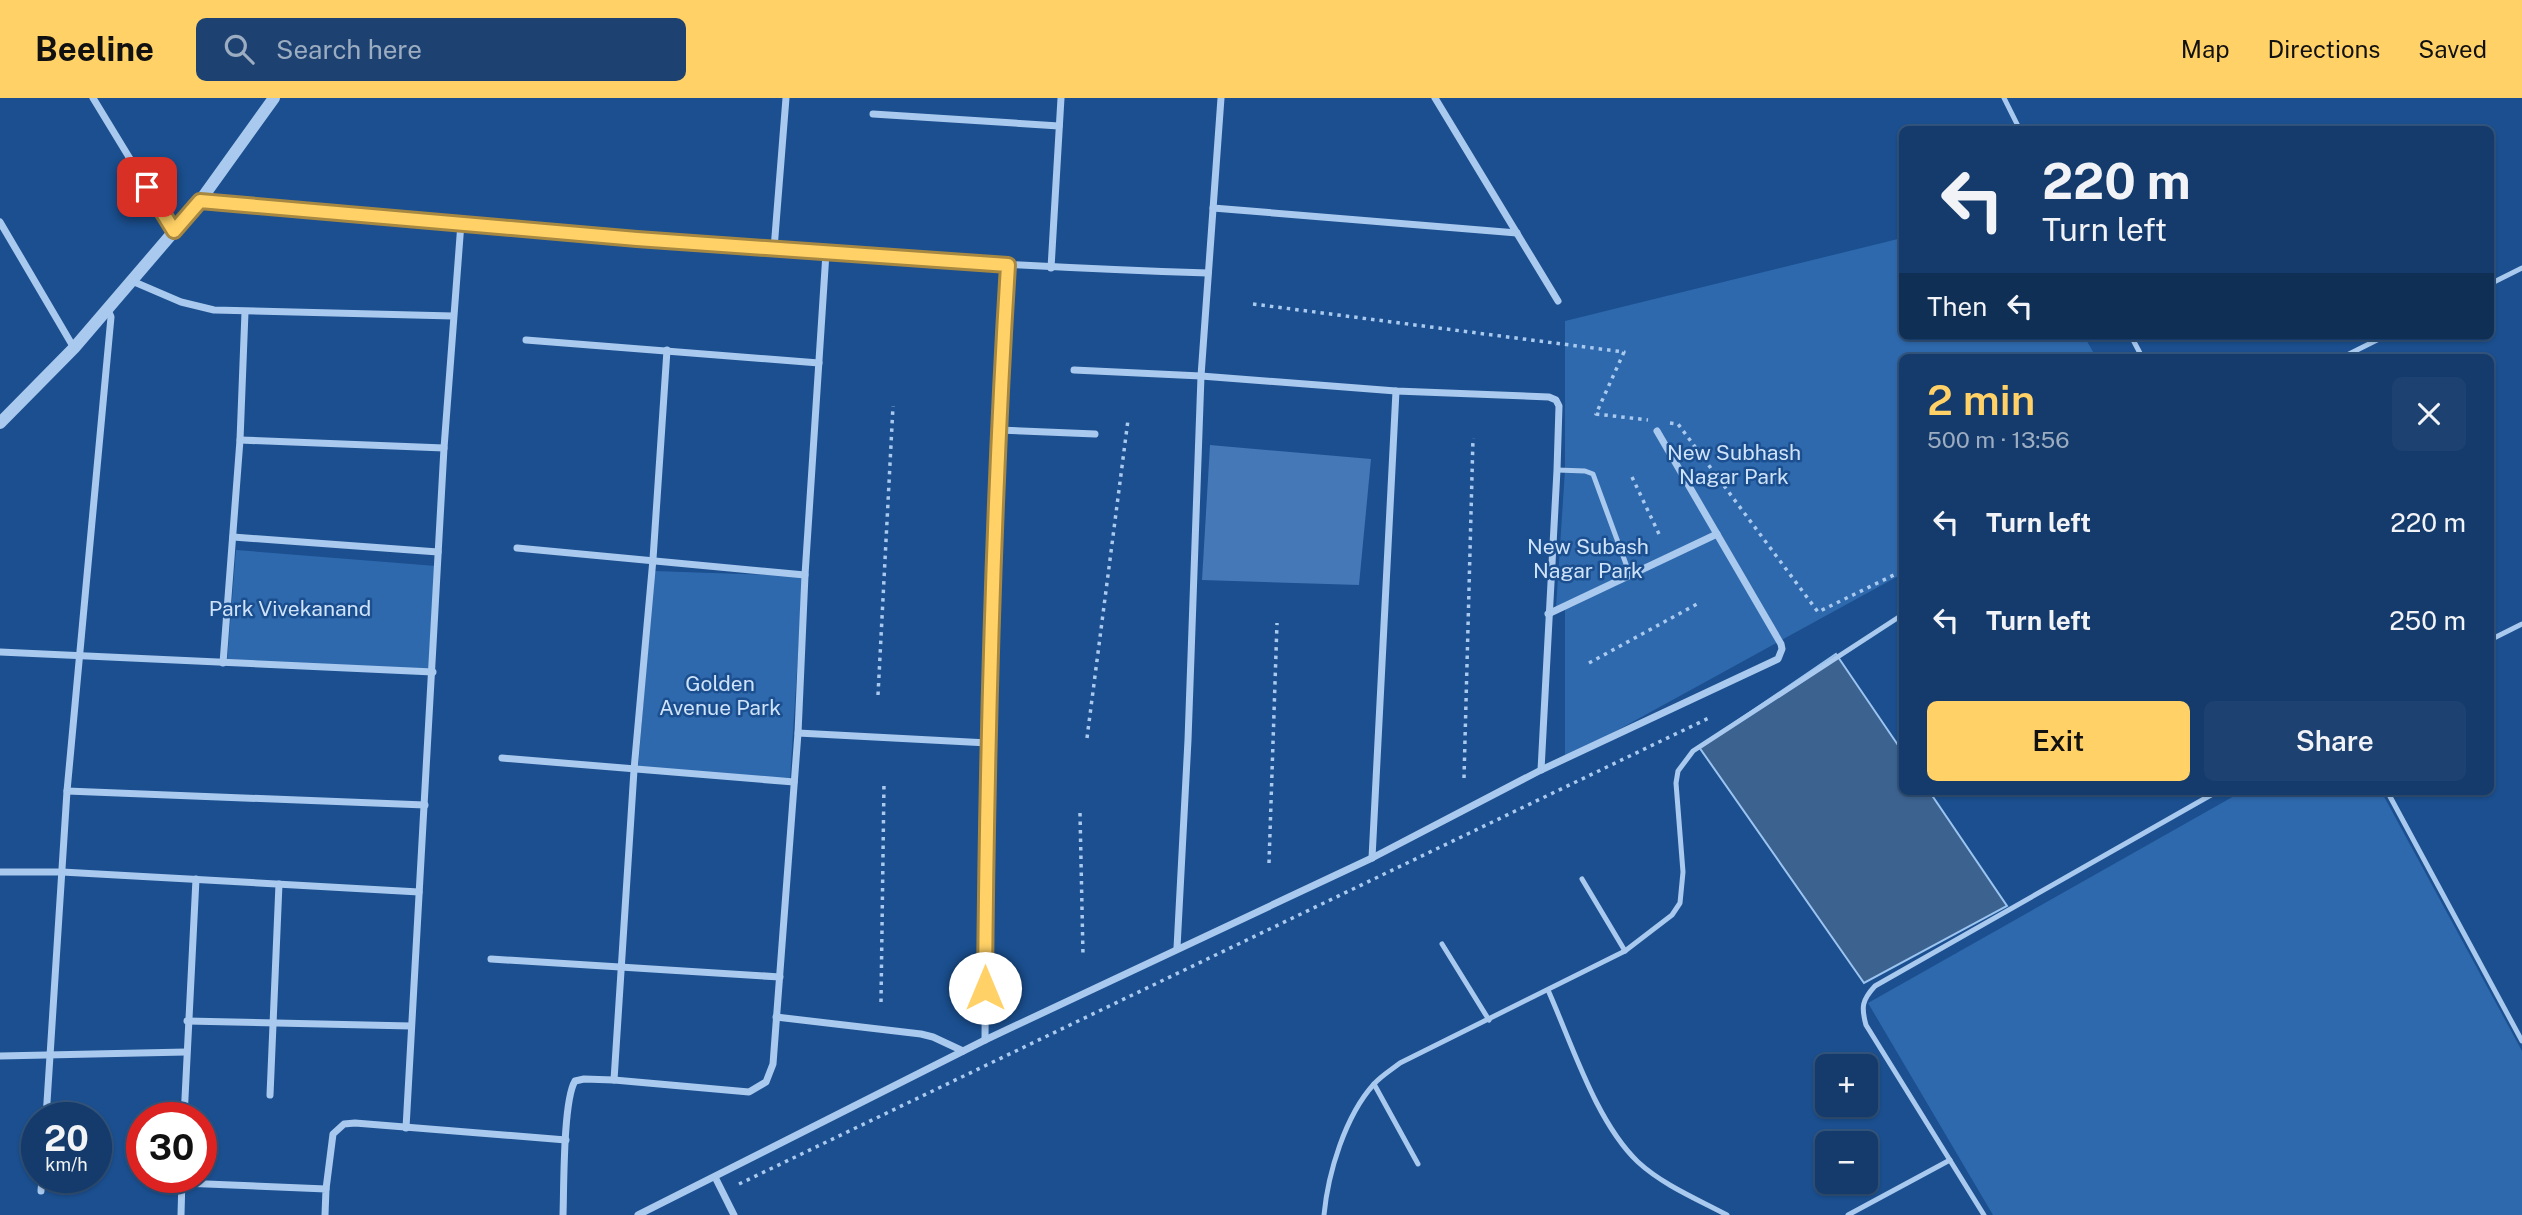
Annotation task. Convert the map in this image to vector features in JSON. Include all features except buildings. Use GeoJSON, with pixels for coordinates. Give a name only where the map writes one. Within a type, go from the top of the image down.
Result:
{"type":"FeatureCollection","features":[{"type":"Feature","properties":{"kind":"street"},"geometry":{"type":"LineString","coordinates":[[93,98],[174,231]]}},
{"type":"Feature","properties":{"kind":"street"},"geometry":{"type":"LineString","coordinates":[[0,423],[74,348],[200,201],[274,98]]}},
{"type":"Feature","properties":{"kind":"street"},"geometry":{"type":"LineString","coordinates":[[774,248],[786,98]]}},
{"type":"Feature","properties":{"kind":"street"},"geometry":{"type":"LineString","coordinates":[[1051,268],[1061,98]]}},
{"type":"Feature","properties":{"kind":"street"},"geometry":{"type":"LineString","coordinates":[[1178,948],[1201,376],[1221,98]]}},
{"type":"Feature","properties":{"kind":"street"},"geometry":{"type":"LineString","coordinates":[[1435,98],[1558,301]]}},
{"type":"Feature","properties":{"kind":"street"},"geometry":{"type":"LineString","coordinates":[[873,114],[1059,127]]}},
{"type":"Feature","properties":{"kind":"street"},"geometry":{"type":"LineString","coordinates":[[200,201],[826,253],[1051,268],[1209,273]]}},
{"type":"Feature","properties":{"kind":"street"},"geometry":{"type":"LineString","coordinates":[[1213,208],[1517,233]]}},
{"type":"Feature","properties":{"kind":"street"},"geometry":{"type":"LineString","coordinates":[[0,222],[74,348]]}},
{"type":"Feature","properties":{"kind":"street"},"geometry":{"type":"LineString","coordinates":[[407,1128],[444,448],[461,223]]}},
{"type":"Feature","properties":{"kind":"street"},"geometry":{"type":"LineString","coordinates":[[563,1215],[570,1093],[575,1081],[614,1080],[749,1093],[760,1088],[773,1064],[798,733],[805,575],[826,253]]}},
{"type":"Feature","properties":{"kind":"street"},"geometry":{"type":"LineString","coordinates":[[985,1040],[988,743],[998,430],[1008,265]]}},
{"type":"Feature","properties":{"kind":"street"},"geometry":{"type":"LineString","coordinates":[[132,281],[199,308],[245,312],[453,316]]}},
{"type":"Feature","properties":{"kind":"street"},"geometry":{"type":"LineString","coordinates":[[47,1102],[67,790],[111,317],[107,310]]}},
{"type":"Feature","properties":{"kind":"street"},"geometry":{"type":"LineString","coordinates":[[223,663],[240,440],[245,312]]}},
{"type":"Feature","properties":{"kind":"street"},"geometry":{"type":"LineString","coordinates":[[527,340],[819,363]]}},
{"type":"Feature","properties":{"kind":"street"},"geometry":{"type":"LineString","coordinates":[[614,1080],[634,769],[653,559],[667,350]]}},
{"type":"Feature","properties":{"kind":"street"},"geometry":{"type":"LineString","coordinates":[[1074,370],[1201,376],[1396,391],[1552,398],[1559,406],[1541,770]]}},
{"type":"Feature","properties":{"kind":"street"},"geometry":{"type":"LineString","coordinates":[[1372,858],[1396,391]]}},
{"type":"Feature","properties":{"kind":"street"},"geometry":{"type":"LineString","coordinates":[[998,430],[1095,434]]}},
{"type":"Feature","properties":{"kind":"street"},"geometry":{"type":"LineString","coordinates":[[638,1215],[985,1040],[1372,858],[1541,770],[1777,659],[1782,649],[1781,644],[1657,431]]}},
{"type":"Feature","properties":{"kind":"street"},"geometry":{"type":"LineString","coordinates":[[240,440],[444,448]]}},
{"type":"Feature","properties":{"kind":"street"},"geometry":{"type":"LineString","coordinates":[[1548,614],[1717,534]]}},
{"type":"Feature","properties":{"kind":"street"},"geometry":{"type":"LineString","coordinates":[[233,537],[439,552]]}},
{"type":"Feature","properties":{"kind":"street"},"geometry":{"type":"LineString","coordinates":[[517,548],[805,575]]}},
{"type":"Feature","properties":{"kind":"street"},"geometry":{"type":"LineString","coordinates":[[0,652],[433,672]]}},
{"type":"Feature","properties":{"kind":"street"},"geometry":{"type":"LineString","coordinates":[[798,733],[988,743]]}},
{"type":"Feature","properties":{"kind":"street"},"geometry":{"type":"LineString","coordinates":[[502,758],[794,782]]}},
{"type":"Feature","properties":{"kind":"street"},"geometry":{"type":"LineString","coordinates":[[67,790],[425,805]]}},
{"type":"Feature","properties":{"kind":"street"},"geometry":{"type":"LineString","coordinates":[[0,872],[419,892]]}},
{"type":"Feature","properties":{"kind":"street"},"geometry":{"type":"LineString","coordinates":[[184,1102],[196,880]]}},
{"type":"Feature","properties":{"kind":"street"},"geometry":{"type":"LineString","coordinates":[[270,1095],[279,884]]}},
{"type":"Feature","properties":{"kind":"street"},"geometry":{"type":"LineString","coordinates":[[491,959],[780,977]]}},
{"type":"Feature","properties":{"kind":"street"},"geometry":{"type":"LineString","coordinates":[[776,1017],[921,1034],[963,1051]]}},
{"type":"Feature","properties":{"kind":"street"},"geometry":{"type":"LineString","coordinates":[[187,1021],[411,1026]]}},
{"type":"Feature","properties":{"kind":"street"},"geometry":{"type":"LineString","coordinates":[[0,1056],[186,1052]]}},
{"type":"Feature","properties":{"kind":"street"},"geometry":{"type":"LineString","coordinates":[[325,1215],[332,1142],[337,1129],[344,1125],[355,1123],[566,1140]]}},
{"type":"Feature","properties":{"kind":"street"},"geometry":{"type":"LineString","coordinates":[[715,1177],[734,1215]]}},
{"type":"Feature","properties":{"kind":"street"},"geometry":{"type":"LineString","coordinates":[[217,1182],[326,1189]]}},
{"type":"Feature","properties":{"kind":"street"},"geometry":{"type":"LineString","coordinates":[[181,1215],[182,1193]]}},
{"type":"Feature","properties":{"kind":"lane"},"geometry":{"type":"LineString","coordinates":[[2004,98],[2018,126]]}},
{"type":"Feature","properties":{"kind":"lane"},"geometry":{"type":"LineString","coordinates":[[2494,282],[2522,268]]}},
{"type":"Feature","properties":{"kind":"lane"},"geometry":{"type":"LineString","coordinates":[[2349,354],[2377,340]]}},
{"type":"Feature","properties":{"kind":"lane"},"geometry":{"type":"LineString","coordinates":[[1557,470],[1593,474],[1629,575]]}},
{"type":"Feature","properties":{"kind":"lane"},"geometry":{"type":"LineString","coordinates":[[1324,1215],[1329,1175],[1359,1105],[1374,1084],[1400,1063],[1625,951],[1672,915],[1680,903],[1683,872],[1676,783],[1678,771],[1693,751],[1899,617]]}},
{"type":"Feature","properties":{"kind":"lane"},"geometry":{"type":"LineString","coordinates":[[2494,638],[2522,624]]}},
{"type":"Feature","properties":{"kind":"lane"},"geometry":{"type":"LineString","coordinates":[[1984,1215],[1866,1025],[1862,1003],[1866,995],[1875,986],[2211,795]]}},
{"type":"Feature","properties":{"kind":"lane"},"geometry":{"type":"LineString","coordinates":[[2390,795],[2522,1041]]}},
{"type":"Feature","properties":{"kind":"lane"},"geometry":{"type":"LineString","coordinates":[[1582,879],[1625,951]]}},
{"type":"Feature","properties":{"kind":"lane"},"geometry":{"type":"LineString","coordinates":[[1442,944],[1489,1020]]}},
{"type":"Feature","properties":{"kind":"lane"},"geometry":{"type":"LineString","coordinates":[[1548,990],[1605,1120],[1622,1144],[1640,1163],[1663,1180],[1727,1215]]}},
{"type":"Feature","properties":{"kind":"lane"},"geometry":{"type":"LineString","coordinates":[[1374,1084],[1418,1164]]}},
{"type":"Feature","properties":{"kind":"lane"},"geometry":{"type":"LineString","coordinates":[[1849,1215],[1950,1160]]}},
{"type":"Feature","properties":{"kind":"path"},"geometry":{"type":"LineString","coordinates":[[878,695],[893,406]]}},
{"type":"Feature","properties":{"kind":"path"},"geometry":{"type":"LineString","coordinates":[[1087,738],[1128,420]]}},
{"type":"Feature","properties":{"kind":"path"},"geometry":{"type":"LineString","coordinates":[[1464,778],[1474,438]]}},
{"type":"Feature","properties":{"kind":"path"},"geometry":{"type":"LineString","coordinates":[[1632,477],[1659,534]]}},
{"type":"Feature","properties":{"kind":"path"},"geometry":{"type":"LineString","coordinates":[[1818,612],[1899,572]]}},
{"type":"Feature","properties":{"kind":"path"},"geometry":{"type":"LineString","coordinates":[[1589,663],[1697,604]]}},
{"type":"Feature","properties":{"kind":"path"},"geometry":{"type":"LineString","coordinates":[[1269,863],[1276,623]]}},
{"type":"Feature","properties":{"kind":"path"},"geometry":{"type":"LineString","coordinates":[[739,1184],[1711,717]]}},
{"type":"Feature","properties":{"kind":"path"},"geometry":{"type":"LineString","coordinates":[[881,1002],[884,782]]}},
{"type":"Feature","properties":{"kind":"path"},"geometry":{"type":"LineString","coordinates":[[1080,813],[1083,955]]}},
{"type":"Feature","properties":{"kind":"green space","name":"New Subhash Nagar Park"},"geometry":{"type":"Polygon","coordinates":[[[1899,239],[1899,340],[2086,340],[2094,354],[1899,354],[1899,576],[1565,759],[1565,605],[1556,608],[1565,470],[1565,321],[1899,239]]]}},
{"type":"Feature","properties":{"kind":"green space","name":"Park Vivekanand"},"geometry":{"type":"Polygon","coordinates":[[[236,550],[436,566],[431,670],[227,662],[236,550]]]}},
{"type":"Feature","properties":{"kind":"green space","name":"Golden Avenue Park"},"geometry":{"type":"Polygon","coordinates":[[[654,571],[803,576],[790,779],[638,769],[654,571]]]}},
{"type":"Feature","properties":{"kind":"green space"},"geometry":{"type":"Polygon","coordinates":[[[2236,795],[2383,795],[2522,1051],[2522,1215],[1993,1215],[1868,1003],[2236,795]]]}},
{"type":"Feature","properties":{"kind":"shaded area"},"geometry":{"type":"Polygon","coordinates":[[[1836,654],[1899,747],[1899,795],[1932,795],[2007,906],[1864,983],[1699,747],[1836,654]]]}},
{"type":"Feature","properties":{"kind":"route"},"geometry":{"type":"LineString","coordinates":[[147,187],[174,231],[200,201],[637,239],[1008,265],[997,456],[986,808],[985,988]]}},
{"type":"Feature","properties":{"kind":"park label","name":"New Subash Nagar Park"},"geometry":{"type":"Point","coordinates":[1588,559]}}]}
